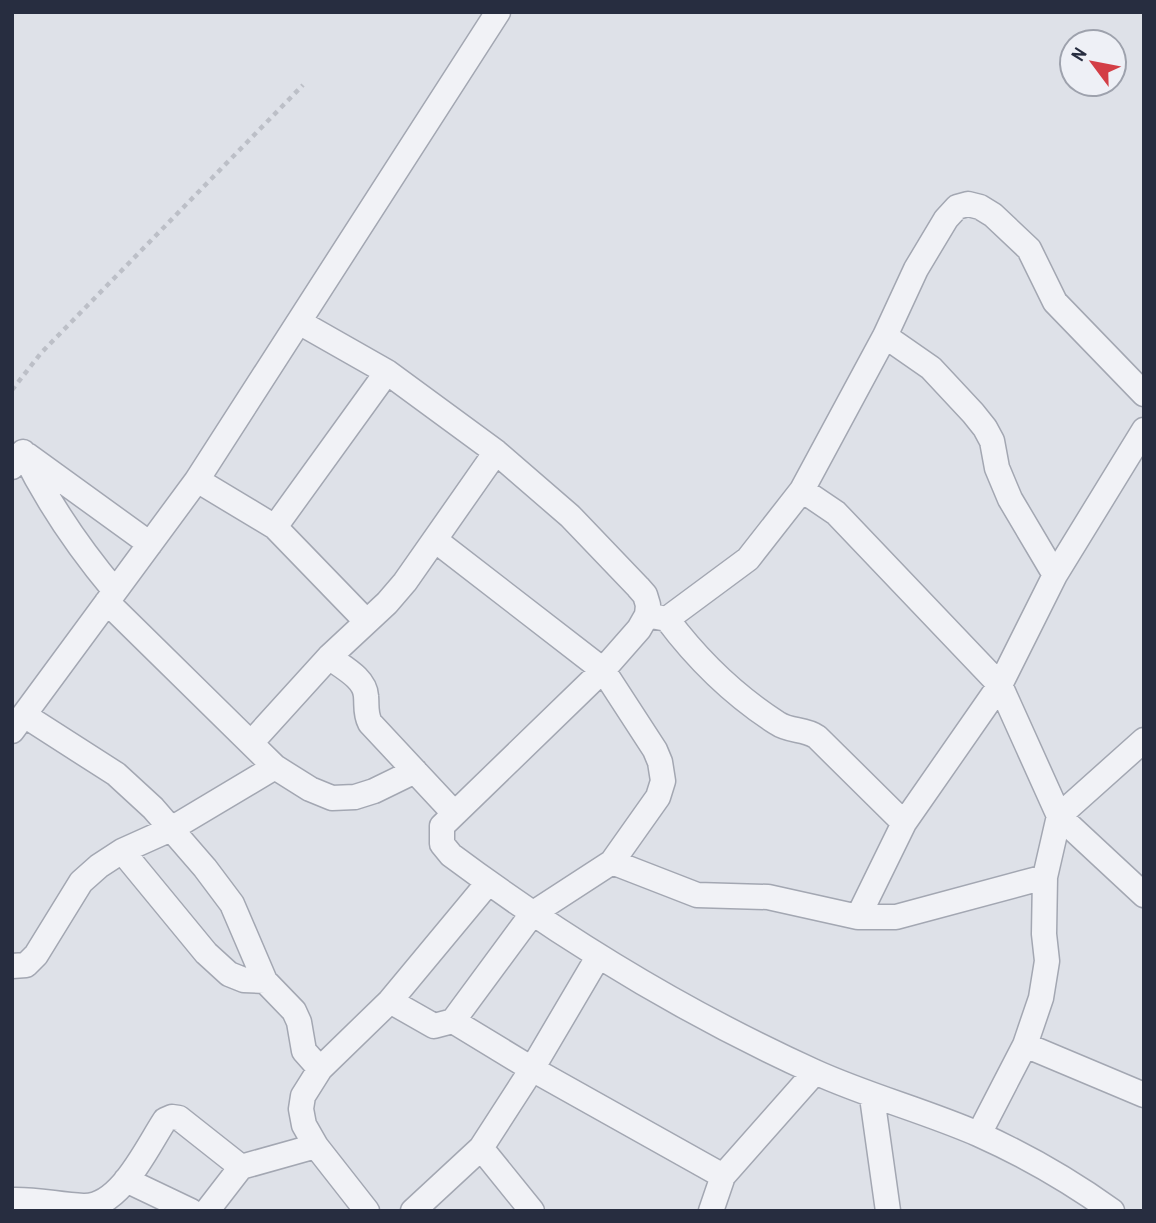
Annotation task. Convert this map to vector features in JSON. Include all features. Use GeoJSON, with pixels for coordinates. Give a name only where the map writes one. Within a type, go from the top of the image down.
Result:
{"type":"FeatureCollection","features":[{"type":"Feature","properties":{"kind":"street"},"geometry":{"type":"LineString","coordinates":[[320,1069],[304,1051],[299,1022],[294,1011],[265,981],[232,904],[153,808],[116,774],[18,723],[197,480],[498,12]]}},
{"type":"Feature","properties":{"kind":"street"},"geometry":{"type":"LineString","coordinates":[[1112,1211],[1076,1185],[979,1135],[872,1097],[741,1037],[681,1005],[598,957],[488,883],[451,855],[442,844],[442,826],[603,670],[639,629],[748,559],[802,490],[886,336],[916,269],[946,219],[957,207],[968,204],[993,215],[1029,249],[1055,302],[1144,394]]}},
{"type":"Feature","properties":{"kind":"street"},"geometry":{"type":"LineString","coordinates":[[299,321],[387,372],[496,452],[570,516],[645,595],[648,605],[657,617],[740,696],[779,725],[809,732],[817,737],[904,823]]}},
{"type":"Feature","properties":{"kind":"street"},"geometry":{"type":"LineString","coordinates":[[886,336],[931,368],[985,428],[992,441],[997,468],[1010,499],[1055,575]]}},
{"type":"Feature","properties":{"kind":"street"},"geometry":{"type":"LineString","coordinates":[[275,527],[387,372]]}},
{"type":"Feature","properties":{"kind":"street"},"geometry":{"type":"LineString","coordinates":[[858,917],[904,823],[1000,685],[1055,575],[1144,430]]}},
{"type":"Feature","properties":{"kind":"street"},"geometry":{"type":"LineString","coordinates":[[251,743],[329,657],[387,603],[405,582],[496,452]]}},
{"type":"Feature","properties":{"kind":"street"},"geometry":{"type":"LineString","coordinates":[[16,454],[150,544]]}},
{"type":"Feature","properties":{"kind":"street"},"geometry":{"type":"LineString","coordinates":[[16,454],[111,596],[275,767],[310,789],[332,798],[355,797],[374,791],[415,771]]}},
{"type":"Feature","properties":{"kind":"street"},"geometry":{"type":"LineString","coordinates":[[197,480],[275,527],[366,621]]}},
{"type":"Feature","properties":{"kind":"street"},"geometry":{"type":"LineString","coordinates":[[802,490],[836,513],[1000,685],[1059,816],[1144,895]]}},
{"type":"Feature","properties":{"kind":"street"},"geometry":{"type":"LineString","coordinates":[[390,1001],[434,1026],[453,1021],[532,914],[612,862],[658,797],[663,781],[660,762],[654,750],[603,670],[435,540]]}},
{"type":"Feature","properties":{"kind":"street"},"geometry":{"type":"LineString","coordinates":[[329,657],[360,680],[365,687],[365,714],[370,723],[454,813]]}},
{"type":"Feature","properties":{"kind":"street"},"geometry":{"type":"LineString","coordinates":[[979,1135],[1026,1045],[1041,998],[1047,961],[1044,934],[1045,877],[1059,816],[1144,740]]}},
{"type":"Feature","properties":{"kind":"street"},"geometry":{"type":"LineString","coordinates":[[12,966],[26,965],[36,955],[81,882],[99,866],[122,851],[171,829],[275,767]]}},
{"type":"Feature","properties":{"kind":"street"},"geometry":{"type":"LineString","coordinates":[[122,851],[206,953],[229,974],[244,980],[265,981]]}},
{"type":"Feature","properties":{"kind":"street"},"geometry":{"type":"LineString","coordinates":[[612,862],[698,895],[768,897],[858,917],[896,917],[1045,877]]}},
{"type":"Feature","properties":{"kind":"street"},"geometry":{"type":"LineString","coordinates":[[367,1211],[316,1146],[304,1125],[301,1109],[303,1096],[320,1069],[390,1001],[488,883]]}},
{"type":"Feature","properties":{"kind":"street"},"geometry":{"type":"LineString","coordinates":[[413,1211],[481,1149],[598,957]]}},
{"type":"Feature","properties":{"kind":"street"},"geometry":{"type":"LineString","coordinates":[[453,1021],[532,1069],[723,1176]]}},
{"type":"Feature","properties":{"kind":"street"},"geometry":{"type":"LineString","coordinates":[[1026,1045],[1144,1094]]}},
{"type":"Feature","properties":{"kind":"street"},"geometry":{"type":"LineString","coordinates":[[710,1211],[723,1176],[816,1072]]}},
{"type":"Feature","properties":{"kind":"street"},"geometry":{"type":"LineString","coordinates":[[872,1097],[888,1211]]}},
{"type":"Feature","properties":{"kind":"street"},"geometry":{"type":"LineString","coordinates":[[12,1200],[36,1199],[85,1207],[110,1198],[126,1180],[165,1120],[172,1117],[179,1118],[241,1167]]}},
{"type":"Feature","properties":{"kind":"street"},"geometry":{"type":"LineString","coordinates":[[207,1211],[241,1167],[316,1146]]}},
{"type":"Feature","properties":{"kind":"street"},"geometry":{"type":"LineString","coordinates":[[481,1149],[532,1211]]}},
{"type":"Feature","properties":{"kind":"street"},"geometry":{"type":"LineString","coordinates":[[126,1180],[191,1211]]}},
{"type":"Feature","properties":{"kind":"path"},"geometry":{"type":"LineString","coordinates":[[12,390],[41,353],[303,85]]}}]}
